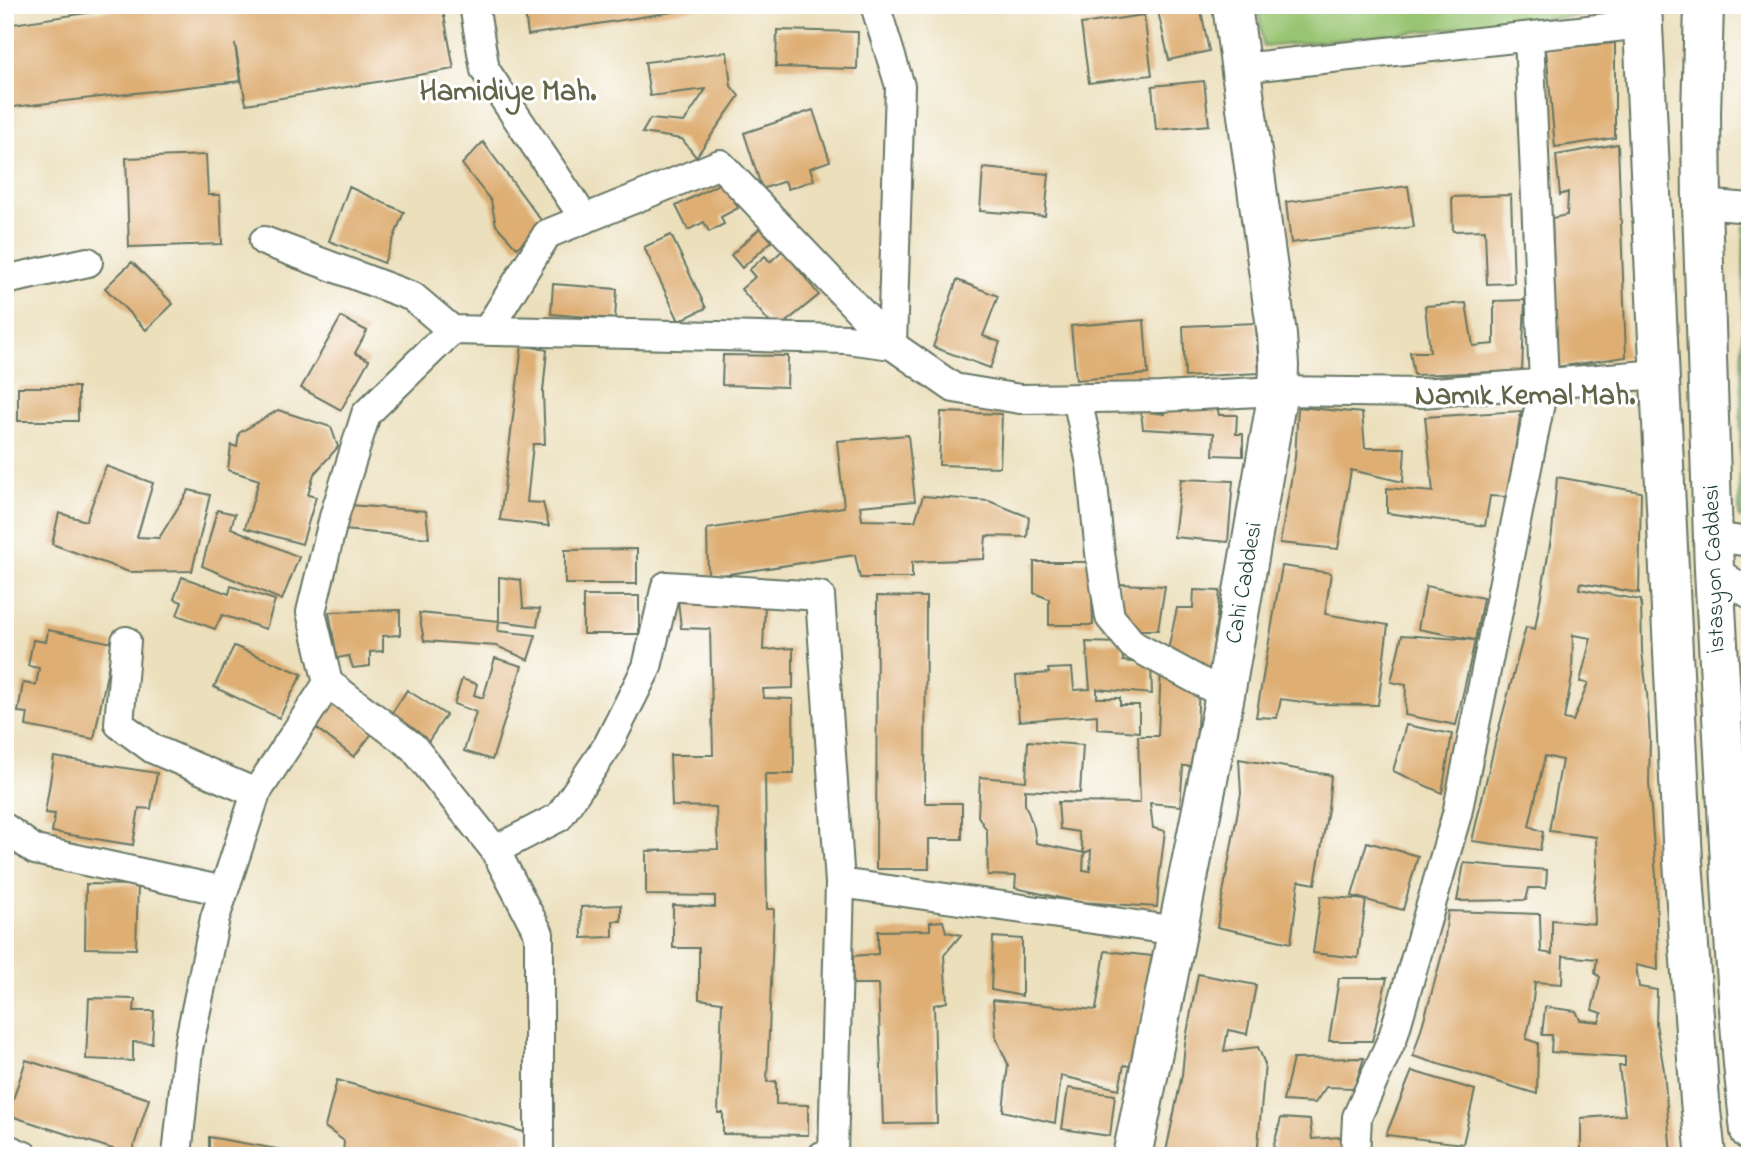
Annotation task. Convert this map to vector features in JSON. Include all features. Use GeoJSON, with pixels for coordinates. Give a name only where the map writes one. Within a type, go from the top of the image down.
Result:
{"type":"FeatureCollection","features":[{"type":"Feature","properties":{"kind":"main road","name":"Cahi Caddesi"},"geometry":{"type":"LineString","coordinates":[[1132,1156],[1225,695],[1278,391],[1277,335],[1232,5]]}},
{"type":"Feature","properties":{"kind":"main road","name":"İstasyon Caddesi"},"geometry":{"type":"LineString","coordinates":[[1704,5],[1702,204],[1726,550],[1733,928],[1750,1131]]}},
{"type":"Feature","properties":{"kind":"main road"},"geometry":{"type":"LineString","coordinates":[[1642,15],[1683,862],[1706,1156]]}},
{"type":"Feature","properties":{"kind":"street"},"geometry":{"type":"LineString","coordinates":[[474,5],[485,70],[584,218]]}},
{"type":"Feature","properties":{"kind":"street"},"geometry":{"type":"LineString","coordinates":[[875,5],[900,86],[892,345]]}},
{"type":"Feature","properties":{"kind":"street"},"geometry":{"type":"LineString","coordinates":[[1241,68],[1529,37],[1642,15]]}},
{"type":"Feature","properties":{"kind":"street"},"geometry":{"type":"LineString","coordinates":[[1355,1156],[1357,1117],[1393,1037],[1457,814],[1544,383],[1529,37]]}},
{"type":"Feature","properties":{"kind":"street"},"geometry":{"type":"LineString","coordinates":[[487,331],[547,234],[720,164],[892,345],[954,388],[1020,399],[1161,397],[1278,391],[1422,393],[1659,374]]}},
{"type":"Feature","properties":{"kind":"street"},"geometry":{"type":"LineString","coordinates":[[1702,204],[1750,208]]}},
{"type":"Feature","properties":{"kind":"street"},"geometry":{"type":"LineString","coordinates":[[264,241],[413,296],[452,330],[847,339],[892,345]]}},
{"type":"Feature","properties":{"kind":"street"},"geometry":{"type":"LineString","coordinates":[[5,280],[88,262]]}},
{"type":"Feature","properties":{"kind":"street"},"geometry":{"type":"LineString","coordinates":[[452,330],[366,414],[334,517],[311,612],[328,683],[412,747],[495,850],[539,934],[539,1156]]}},
{"type":"Feature","properties":{"kind":"street"},"geometry":{"type":"LineString","coordinates":[[1077,398],[1091,464],[1110,617],[1133,645],[1225,695]]}},
{"type":"Feature","properties":{"kind":"street"},"geometry":{"type":"LineString","coordinates":[[1726,550],[1750,594]]}},
{"type":"Feature","properties":{"kind":"street"},"geometry":{"type":"LineString","coordinates":[[495,850],[559,817],[608,745],[647,667],[666,586],[820,596],[840,883],[833,1154],[822,1156]]}},
{"type":"Feature","properties":{"kind":"street"},"geometry":{"type":"LineString","coordinates":[[125,641],[119,724],[153,749],[256,793]]}},
{"type":"Feature","properties":{"kind":"street"},"geometry":{"type":"LineString","coordinates":[[177,1156],[188,1049],[215,919],[256,793],[328,683]]}},
{"type":"Feature","properties":{"kind":"street"},"geometry":{"type":"LineString","coordinates":[[5,828],[35,850],[224,891]]}},
{"type":"Feature","properties":{"kind":"street"},"geometry":{"type":"LineString","coordinates":[[840,883],[1178,931]]}},
{"type":"Feature","properties":{"kind":"street"},"geometry":{"type":"LineString","coordinates":[[5,1149],[24,1156]]}},
{"type":"Feature","properties":{"kind":"green space"},"geometry":{"type":"Polygon","coordinates":[[[1258,5],[1607,5],[1607,13],[1263,47],[1258,5]]]}},
{"type":"Feature","properties":{"kind":"green space"},"geometry":{"type":"Polygon","coordinates":[[[1750,225],[1750,521],[1739,517],[1744,226],[1750,225]]]}},
{"type":"Feature","properties":{"kind":"building"},"geometry":{"type":"Polygon","coordinates":[[[141,5],[442,5],[454,69],[246,104],[235,44],[240,81],[5,108],[5,25],[141,5]]]}},
{"type":"Feature","properties":{"kind":"building"},"geometry":{"type":"Polygon","coordinates":[[[524,5],[704,5],[704,7],[528,35],[524,5]]]}},
{"type":"Feature","properties":{"kind":"building"},"geometry":{"type":"Polygon","coordinates":[[[1200,5],[1209,51],[1169,60],[1157,7],[1200,5]]]}},
{"type":"Feature","properties":{"kind":"building"},"geometry":{"type":"Polygon","coordinates":[[[1144,15],[1152,75],[1089,83],[1081,24],[1144,15]]]}},
{"type":"Feature","properties":{"kind":"building"},"geometry":{"type":"Polygon","coordinates":[[[777,30],[858,32],[857,69],[776,67],[777,30]]]}},
{"type":"Feature","properties":{"kind":"building"},"geometry":{"type":"Polygon","coordinates":[[[1615,43],[1615,138],[1555,147],[1546,49],[1615,43]]]}},
{"type":"Feature","properties":{"kind":"building"},"geometry":{"type":"Polygon","coordinates":[[[727,52],[731,86],[739,96],[696,157],[682,139],[642,133],[650,119],[684,122],[706,89],[650,96],[645,62],[727,52]]]}},
{"type":"Feature","properties":{"kind":"building"},"geometry":{"type":"Polygon","coordinates":[[[1204,81],[1209,125],[1156,130],[1152,86],[1204,81]]]}},
{"type":"Feature","properties":{"kind":"building"},"geometry":{"type":"Polygon","coordinates":[[[813,110],[830,161],[810,168],[814,180],[788,189],[785,181],[762,189],[744,133],[813,110]]]}},
{"type":"Feature","properties":{"kind":"building"},"geometry":{"type":"Polygon","coordinates":[[[483,142],[543,223],[517,248],[496,225],[491,201],[462,164],[483,142]]]}},
{"type":"Feature","properties":{"kind":"building"},"geometry":{"type":"Polygon","coordinates":[[[1618,144],[1626,357],[1557,367],[1552,218],[1567,215],[1568,192],[1560,195],[1556,155],[1618,144]]]}},
{"type":"Feature","properties":{"kind":"building"},"geometry":{"type":"Polygon","coordinates":[[[206,155],[208,195],[220,195],[222,244],[129,247],[126,158],[206,155]]]}},
{"type":"Feature","properties":{"kind":"building"},"geometry":{"type":"Polygon","coordinates":[[[983,168],[1049,174],[1045,216],[980,211],[983,168]]]}},
{"type":"Feature","properties":{"kind":"building"},"geometry":{"type":"Polygon","coordinates":[[[724,181],[738,208],[721,217],[724,224],[709,232],[704,222],[688,230],[676,206],[724,181]]]}},
{"type":"Feature","properties":{"kind":"building"},"geometry":{"type":"Polygon","coordinates":[[[1408,186],[1414,227],[1291,243],[1286,202],[1408,186]]]}},
{"type":"Feature","properties":{"kind":"building"},"geometry":{"type":"Polygon","coordinates":[[[349,187],[404,212],[384,263],[329,241],[349,187]]]}},
{"type":"Feature","properties":{"kind":"building"},"geometry":{"type":"Polygon","coordinates":[[[1511,195],[1514,283],[1487,284],[1485,230],[1453,231],[1452,197],[1511,195]]]}},
{"type":"Feature","properties":{"kind":"building"},"geometry":{"type":"Polygon","coordinates":[[[760,228],[772,241],[742,268],[731,255],[760,228]]]}},
{"type":"Feature","properties":{"kind":"building"},"geometry":{"type":"Polygon","coordinates":[[[671,235],[706,308],[679,321],[644,247],[671,235]]]}},
{"type":"Feature","properties":{"kind":"building"},"geometry":{"type":"Polygon","coordinates":[[[783,250],[819,295],[776,330],[741,289],[755,277],[749,270],[765,256],[770,262],[783,250]]]}},
{"type":"Feature","properties":{"kind":"building"},"geometry":{"type":"Polygon","coordinates":[[[132,262],[173,304],[146,330],[105,288],[132,262]]]}},
{"type":"Feature","properties":{"kind":"building"},"geometry":{"type":"Polygon","coordinates":[[[957,280],[998,296],[983,336],[1000,342],[990,368],[933,347],[957,280]]]}},
{"type":"Feature","properties":{"kind":"building"},"geometry":{"type":"Polygon","coordinates":[[[553,284],[617,289],[615,319],[551,314],[553,284]]]}},
{"type":"Feature","properties":{"kind":"building"},"geometry":{"type":"Polygon","coordinates":[[[1525,300],[1522,371],[1414,375],[1410,352],[1430,352],[1425,306],[1466,303],[1473,346],[1494,344],[1494,301],[1525,300]]]}},
{"type":"Feature","properties":{"kind":"building"},"geometry":{"type":"Polygon","coordinates":[[[341,317],[367,331],[355,353],[369,360],[341,410],[301,388],[341,317]]]}},
{"type":"Feature","properties":{"kind":"building"},"geometry":{"type":"Polygon","coordinates":[[[1144,320],[1148,374],[1076,380],[1071,326],[1144,320]]]}},
{"type":"Feature","properties":{"kind":"building"},"geometry":{"type":"Polygon","coordinates":[[[1256,323],[1259,373],[1185,377],[1183,326],[1256,323]]]}},
{"type":"Feature","properties":{"kind":"building"},"geometry":{"type":"Polygon","coordinates":[[[522,345],[547,350],[543,392],[545,444],[533,444],[527,502],[543,503],[549,526],[500,520],[522,345]]]}},
{"type":"Feature","properties":{"kind":"building"},"geometry":{"type":"Polygon","coordinates":[[[723,355],[788,356],[787,387],[722,385],[723,355]]]}},
{"type":"Feature","properties":{"kind":"building"},"geometry":{"type":"Polygon","coordinates":[[[18,387],[78,387],[78,421],[18,421],[18,387]]]}},
{"type":"Feature","properties":{"kind":"building"},"geometry":{"type":"Polygon","coordinates":[[[1164,405],[1217,406],[1219,415],[1237,415],[1236,434],[1243,434],[1243,456],[1213,455],[1214,433],[1143,429],[1141,411],[1165,414],[1164,405]]]}},
{"type":"Feature","properties":{"kind":"building"},"geometry":{"type":"Polygon","coordinates":[[[1298,407],[1362,413],[1365,448],[1405,448],[1403,482],[1351,470],[1338,549],[1280,543],[1295,458],[1298,407]]]}},
{"type":"Feature","properties":{"kind":"building"},"geometry":{"type":"Polygon","coordinates":[[[278,410],[331,427],[338,447],[314,474],[308,495],[316,497],[302,544],[245,528],[259,480],[228,470],[231,445],[237,447],[239,433],[278,410]]]}},
{"type":"Feature","properties":{"kind":"building"},"geometry":{"type":"Polygon","coordinates":[[[1521,411],[1508,497],[1490,496],[1485,526],[1387,513],[1387,488],[1433,492],[1425,417],[1521,411]]]}},
{"type":"Feature","properties":{"kind":"building"},"geometry":{"type":"Polygon","coordinates":[[[941,412],[1002,414],[1000,467],[939,465],[941,412]]]}},
{"type":"Feature","properties":{"kind":"building"},"geometry":{"type":"Polygon","coordinates":[[[908,435],[915,501],[860,506],[862,520],[915,521],[923,496],[989,501],[1029,517],[1027,537],[986,536],[984,559],[912,562],[912,578],[860,578],[855,555],[708,577],[707,529],[844,507],[837,441],[908,435]]]}},
{"type":"Feature","properties":{"kind":"building"},"geometry":{"type":"Polygon","coordinates":[[[106,466],[153,483],[137,537],[159,538],[189,490],[210,495],[192,571],[129,572],[52,544],[59,513],[86,521],[106,466]]]}},
{"type":"Feature","properties":{"kind":"building"},"geometry":{"type":"Polygon","coordinates":[[[1557,477],[1641,492],[1639,593],[1580,583],[1579,589],[1641,600],[1642,651],[1650,739],[1649,782],[1656,877],[1658,970],[1636,965],[1639,987],[1657,990],[1656,1024],[1664,1070],[1671,1156],[1573,1156],[1573,1153],[1581,1153],[1581,1118],[1625,1115],[1619,1066],[1625,1066],[1625,1057],[1551,1052],[1552,1035],[1542,1035],[1545,1007],[1576,1011],[1580,1020],[1599,1022],[1602,1013],[1592,1010],[1600,977],[1595,973],[1597,959],[1563,956],[1562,984],[1535,982],[1526,1039],[1538,1043],[1537,1094],[1413,1056],[1444,947],[1448,911],[1540,914],[1541,952],[1552,954],[1552,920],[1595,924],[1596,837],[1549,831],[1562,760],[1545,756],[1529,826],[1543,832],[1540,850],[1472,841],[1526,627],[1535,629],[1552,533],[1557,477]],[[1573,635],[1572,677],[1564,719],[1573,721],[1588,683],[1580,682],[1591,638],[1573,635]]]}},
{"type":"Feature","properties":{"kind":"building"},"geometry":{"type":"Polygon","coordinates":[[[1181,479],[1233,481],[1228,542],[1174,537],[1181,479]]]}},
{"type":"Feature","properties":{"kind":"building"},"geometry":{"type":"Polygon","coordinates":[[[349,505],[426,511],[429,538],[344,530],[349,505]]]}},
{"type":"Feature","properties":{"kind":"building"},"geometry":{"type":"Polygon","coordinates":[[[217,510],[235,514],[231,528],[299,557],[282,600],[202,566],[217,510]]]}},
{"type":"Feature","properties":{"kind":"building"},"geometry":{"type":"Polygon","coordinates":[[[637,549],[637,584],[565,584],[565,550],[637,549]]]}},
{"type":"Feature","properties":{"kind":"building"},"geometry":{"type":"Polygon","coordinates":[[[1034,562],[1091,562],[1093,625],[1049,625],[1049,599],[1034,593],[1034,562]]]}},
{"type":"Feature","properties":{"kind":"building"},"geometry":{"type":"Polygon","coordinates":[[[1282,566],[1331,573],[1325,614],[1388,625],[1378,705],[1317,704],[1281,699],[1277,718],[1256,717],[1282,566]]]}},
{"type":"Feature","properties":{"kind":"building"},"geometry":{"type":"Polygon","coordinates":[[[182,577],[229,594],[231,586],[275,600],[266,629],[222,615],[215,629],[177,615],[182,602],[174,599],[182,577]]]}},
{"type":"Feature","properties":{"kind":"building"},"geometry":{"type":"Polygon","coordinates":[[[499,577],[521,580],[523,608],[540,609],[537,626],[499,621],[499,577]]]}},
{"type":"Feature","properties":{"kind":"building"},"geometry":{"type":"Polygon","coordinates":[[[1120,584],[1165,586],[1158,630],[1131,630],[1122,613],[1120,584]]]}},
{"type":"Feature","properties":{"kind":"building"},"geometry":{"type":"Polygon","coordinates":[[[1426,586],[1483,598],[1475,640],[1418,629],[1426,586]]]}},
{"type":"Feature","properties":{"kind":"building"},"geometry":{"type":"Polygon","coordinates":[[[1194,590],[1220,591],[1210,676],[1168,650],[1177,608],[1193,608],[1194,590]]]}},
{"type":"Feature","properties":{"kind":"building"},"geometry":{"type":"Polygon","coordinates":[[[583,596],[639,596],[639,634],[583,634],[583,596]]]}},
{"type":"Feature","properties":{"kind":"building"},"geometry":{"type":"Polygon","coordinates":[[[877,596],[926,597],[925,803],[962,803],[962,839],[929,839],[929,869],[876,869],[877,596]]]}},
{"type":"Feature","properties":{"kind":"building"},"geometry":{"type":"Polygon","coordinates":[[[678,600],[765,603],[763,650],[793,648],[793,688],[763,689],[764,698],[793,699],[794,774],[765,774],[767,909],[774,909],[767,1082],[776,1081],[776,1104],[808,1105],[808,1135],[723,1134],[723,1113],[718,1113],[722,1002],[699,999],[699,948],[673,948],[673,905],[715,907],[715,896],[646,895],[646,851],[718,849],[716,807],[672,806],[670,755],[713,755],[710,629],[681,628],[678,600]]]}},
{"type":"Feature","properties":{"kind":"building"},"geometry":{"type":"Polygon","coordinates":[[[400,610],[400,635],[383,636],[383,651],[370,652],[370,666],[353,668],[349,656],[337,658],[329,612],[400,610]]]}},
{"type":"Feature","properties":{"kind":"building"},"geometry":{"type":"Polygon","coordinates":[[[419,613],[499,621],[498,631],[536,635],[528,660],[497,646],[424,641],[419,613]]]}},
{"type":"Feature","properties":{"kind":"building"},"geometry":{"type":"Polygon","coordinates":[[[48,630],[113,643],[94,739],[26,726],[28,713],[18,712],[23,683],[36,685],[39,668],[28,666],[33,640],[46,642],[48,630]]]}},
{"type":"Feature","properties":{"kind":"building"},"geometry":{"type":"Polygon","coordinates":[[[1402,635],[1475,640],[1456,725],[1405,715],[1406,685],[1391,682],[1402,635]]]}},
{"type":"Feature","properties":{"kind":"building"},"geometry":{"type":"Polygon","coordinates":[[[1086,642],[1122,643],[1123,661],[1151,664],[1152,694],[1097,689],[1097,698],[1120,698],[1120,705],[1139,705],[1139,732],[1097,729],[1097,715],[1019,721],[1016,676],[1049,673],[1048,669],[1072,668],[1074,690],[1090,689],[1086,642]]]}},
{"type":"Feature","properties":{"kind":"building"},"geometry":{"type":"Polygon","coordinates":[[[234,646],[302,674],[279,718],[214,687],[234,646]]]}},
{"type":"Feature","properties":{"kind":"building"},"geometry":{"type":"Polygon","coordinates":[[[495,658],[522,666],[492,760],[464,751],[476,712],[454,704],[462,679],[477,684],[474,695],[483,698],[495,658]]]}},
{"type":"Feature","properties":{"kind":"building"},"geometry":{"type":"Polygon","coordinates":[[[1161,667],[1199,687],[1195,766],[1183,766],[1180,806],[1150,803],[1153,828],[1165,831],[1157,907],[1079,902],[1015,888],[1016,876],[988,875],[987,831],[978,816],[980,777],[1026,781],[1028,741],[1083,745],[1080,793],[1025,790],[1025,804],[1034,828],[1036,843],[1084,853],[1078,832],[1060,829],[1058,802],[1140,803],[1138,736],[1158,736],[1161,667]],[[1091,850],[1084,853],[1083,870],[1090,871],[1091,850]]]}},
{"type":"Feature","properties":{"kind":"building"},"geometry":{"type":"Polygon","coordinates":[[[407,690],[446,715],[428,742],[389,718],[407,690]]]}},
{"type":"Feature","properties":{"kind":"building"},"geometry":{"type":"Polygon","coordinates":[[[331,699],[373,732],[354,757],[311,724],[331,699]]]}},
{"type":"Feature","properties":{"kind":"building"},"geometry":{"type":"Polygon","coordinates":[[[1406,725],[1452,734],[1442,793],[1393,771],[1406,725]]]}},
{"type":"Feature","properties":{"kind":"building"},"geometry":{"type":"Polygon","coordinates":[[[54,757],[157,773],[151,809],[139,808],[133,845],[52,832],[55,814],[45,813],[54,757]]]}},
{"type":"Feature","properties":{"kind":"building"},"geometry":{"type":"Polygon","coordinates":[[[1239,759],[1331,775],[1315,884],[1299,881],[1291,943],[1217,927],[1241,793],[1239,759]]]}},
{"type":"Feature","properties":{"kind":"building"},"geometry":{"type":"Polygon","coordinates":[[[1367,842],[1418,856],[1403,910],[1352,896],[1367,842]]]}},
{"type":"Feature","properties":{"kind":"building"},"geometry":{"type":"Polygon","coordinates":[[[1464,863],[1547,870],[1546,888],[1529,888],[1526,900],[1457,901],[1464,863]]]}},
{"type":"Feature","properties":{"kind":"building"},"geometry":{"type":"Polygon","coordinates":[[[86,884],[138,885],[136,949],[85,948],[86,884]]]}},
{"type":"Feature","properties":{"kind":"building"},"geometry":{"type":"Polygon","coordinates":[[[1321,896],[1366,900],[1358,958],[1313,953],[1321,896]]]}},
{"type":"Feature","properties":{"kind":"building"},"geometry":{"type":"Polygon","coordinates":[[[621,905],[621,921],[613,921],[613,937],[582,938],[581,907],[621,905]]]}},
{"type":"Feature","properties":{"kind":"building"},"geometry":{"type":"Polygon","coordinates":[[[943,921],[946,932],[961,935],[944,955],[947,1002],[934,1005],[937,1123],[883,1124],[878,984],[853,984],[852,956],[878,954],[878,931],[930,930],[930,922],[943,921]]]}},
{"type":"Feature","properties":{"kind":"building"},"geometry":{"type":"Polygon","coordinates":[[[993,937],[1022,939],[1022,996],[991,990],[993,937]]]}},
{"type":"Feature","properties":{"kind":"building"},"geometry":{"type":"Polygon","coordinates":[[[1105,951],[1152,956],[1133,1067],[1124,1065],[1119,1089],[1061,1076],[1055,1123],[1003,1111],[1008,1064],[996,1038],[993,1000],[1096,1010],[1105,951]]]}},
{"type":"Feature","properties":{"kind":"building"},"geometry":{"type":"Polygon","coordinates":[[[1198,974],[1256,985],[1247,1034],[1228,1030],[1224,1051],[1258,1047],[1265,1064],[1257,1156],[1165,1156],[1182,1075],[1198,974]]]}},
{"type":"Feature","properties":{"kind":"building"},"geometry":{"type":"Polygon","coordinates":[[[1339,978],[1387,978],[1372,1041],[1329,1041],[1339,978]]]}},
{"type":"Feature","properties":{"kind":"building"},"geometry":{"type":"Polygon","coordinates":[[[89,998],[135,999],[134,1011],[154,1011],[152,1043],[133,1042],[133,1061],[86,1059],[89,998]]]}},
{"type":"Feature","properties":{"kind":"building"},"geometry":{"type":"Polygon","coordinates":[[[1364,1058],[1354,1088],[1326,1087],[1315,1103],[1283,1101],[1293,1059],[1364,1058]]]}},
{"type":"Feature","properties":{"kind":"building"},"geometry":{"type":"Polygon","coordinates":[[[26,1060],[149,1099],[131,1155],[8,1115],[26,1060]]]}},
{"type":"Feature","properties":{"kind":"building"},"geometry":{"type":"Polygon","coordinates":[[[1412,1071],[1475,1090],[1463,1144],[1386,1135],[1412,1071]]]}},
{"type":"Feature","properties":{"kind":"building"},"geometry":{"type":"Polygon","coordinates":[[[337,1080],[524,1132],[524,1156],[343,1156],[344,1141],[325,1127],[337,1080]]]}},
{"type":"Feature","properties":{"kind":"building"},"geometry":{"type":"Polygon","coordinates":[[[1068,1088],[1115,1095],[1110,1136],[1062,1129],[1068,1088]]]}},
{"type":"Feature","properties":{"kind":"building"},"geometry":{"type":"Polygon","coordinates":[[[1281,1118],[1310,1120],[1312,1139],[1341,1137],[1341,1156],[1271,1156],[1281,1118]]]}},
{"type":"Feature","properties":{"kind":"building"},"geometry":{"type":"Polygon","coordinates":[[[209,1137],[299,1153],[298,1156],[209,1156],[209,1137]]]}},
{"type":"Feature","properties":{"kind":"building"},"geometry":{"type":"Polygon","coordinates":[[[1380,1150],[1445,1153],[1445,1156],[1380,1156],[1380,1150]]]}},
{"type":"Feature","properties":{"kind":"district","name":"Hamidiye Mah."},"geometry":{"type":"Point","coordinates":[508,93]}},
{"type":"Feature","properties":{"kind":"district","name":"Namık Kemal Mah."},"geometry":{"type":"Point","coordinates":[1525,397]}}]}
